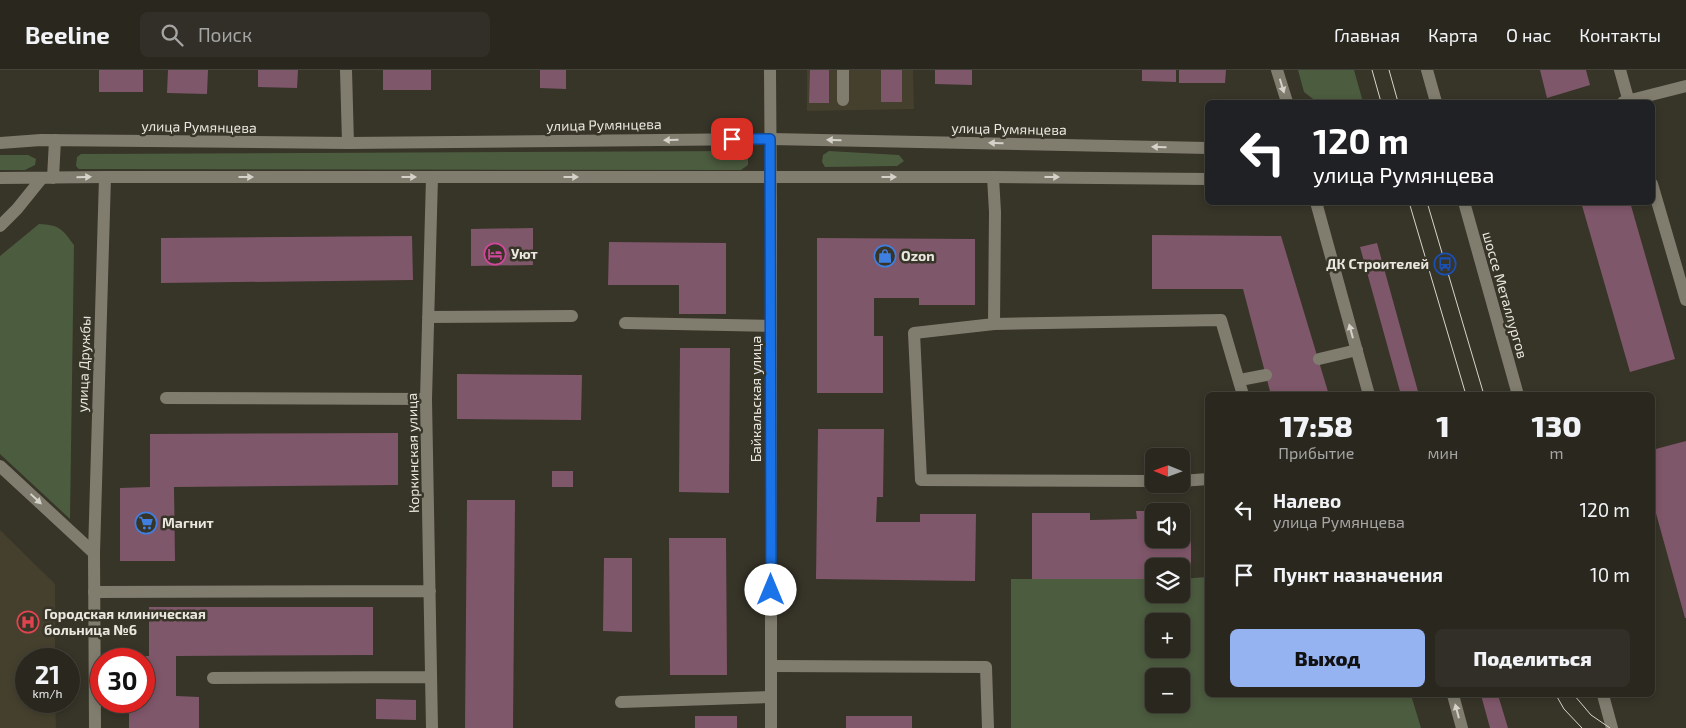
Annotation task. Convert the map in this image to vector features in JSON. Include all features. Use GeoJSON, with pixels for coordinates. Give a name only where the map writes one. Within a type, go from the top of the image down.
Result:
{"type":"FeatureCollection","features":[{"type":"Feature","properties":{"kind":"main road"},"geometry":{"type":"LineString","coordinates":[[346,70],[348,143]]}},
{"type":"Feature","properties":{"kind":"main road","name":"Байкальская улица"},"geometry":{"type":"LineString","coordinates":[[770,70],[771,728]]}},
{"type":"Feature","properties":{"kind":"main road"},"geometry":{"type":"LineString","coordinates":[[843,70],[843,100]]}},
{"type":"Feature","properties":{"kind":"main road"},"geometry":{"type":"LineString","coordinates":[[1277,70],[1286,100]]}},
{"type":"Feature","properties":{"kind":"main road"},"geometry":{"type":"LineString","coordinates":[[1427,70],[1435,100]]}},
{"type":"Feature","properties":{"kind":"main road"},"geometry":{"type":"LineString","coordinates":[[1621,71],[1627,100]]}},
{"type":"Feature","properties":{"kind":"main road"},"geometry":{"type":"LineString","coordinates":[[1634,100],[1686,86]]}},
{"type":"Feature","properties":{"kind":"main road","name":"улица Румянцева"},"geometry":{"type":"LineString","coordinates":[[0,142],[55,140],[348,143],[770,139],[1205,148]]}},
{"type":"Feature","properties":{"kind":"main road"},"geometry":{"type":"LineString","coordinates":[[0,226],[48,178],[55,140]]}},
{"type":"Feature","properties":{"kind":"main road","name":"улица Дружбы"},"geometry":{"type":"LineString","coordinates":[[95,728],[94,553],[105,177]]}},
{"type":"Feature","properties":{"kind":"main road","name":"Коркинская улица"},"geometry":{"type":"LineString","coordinates":[[432,177],[426,399],[432,728]]}},
{"type":"Feature","properties":{"kind":"main road"},"geometry":{"type":"LineString","coordinates":[[993,177],[995,212],[994,324]]}},
{"type":"Feature","properties":{"kind":"main road"},"geometry":{"type":"LineString","coordinates":[[0,178],[993,177],[1205,179]]}},
{"type":"Feature","properties":{"kind":"main road"},"geometry":{"type":"LineString","coordinates":[[1655,194],[1686,300]]}},
{"type":"Feature","properties":{"kind":"main road"},"geometry":{"type":"LineString","coordinates":[[1317,205],[1368,392]]}},
{"type":"Feature","properties":{"kind":"main road","name":"шоссе Металлургов"},"geometry":{"type":"LineString","coordinates":[[1465,205],[1517,392]]}},
{"type":"Feature","properties":{"kind":"main road"},"geometry":{"type":"LineString","coordinates":[[428,317],[572,316]]}},
{"type":"Feature","properties":{"kind":"main road"},"geometry":{"type":"LineString","coordinates":[[1145,481],[921,480],[914,333],[994,324],[1221,320],[1242,392]]}},
{"type":"Feature","properties":{"kind":"main road"},"geometry":{"type":"LineString","coordinates":[[625,323],[771,326]]}},
{"type":"Feature","properties":{"kind":"main road"},"geometry":{"type":"LineString","coordinates":[[1319,359],[1357,350]]}},
{"type":"Feature","properties":{"kind":"main road"},"geometry":{"type":"LineString","coordinates":[[1240,380],[1266,375]]}},
{"type":"Feature","properties":{"kind":"main road"},"geometry":{"type":"LineString","coordinates":[[166,398],[426,399]]}},
{"type":"Feature","properties":{"kind":"main road"},"geometry":{"type":"LineString","coordinates":[[0,466],[94,553]]}},
{"type":"Feature","properties":{"kind":"main road"},"geometry":{"type":"LineString","coordinates":[[1190,481],[1205,480]]}},
{"type":"Feature","properties":{"kind":"main road"},"geometry":{"type":"LineString","coordinates":[[94,592],[430,591]]}},
{"type":"Feature","properties":{"kind":"main road"},"geometry":{"type":"LineString","coordinates":[[771,666],[986,667],[988,728]]}},
{"type":"Feature","properties":{"kind":"main road"},"geometry":{"type":"LineString","coordinates":[[213,678],[431,677]]}},
{"type":"Feature","properties":{"kind":"main road"},"geometry":{"type":"LineString","coordinates":[[621,702],[771,697]]}},
{"type":"Feature","properties":{"kind":"main road"},"geometry":{"type":"LineString","coordinates":[[1454,697],[1462,728]]}},
{"type":"Feature","properties":{"kind":"main road"},"geometry":{"type":"LineString","coordinates":[[1604,697],[1612,728]]}},
{"type":"Feature","properties":{"kind":"shaded area"},"geometry":{"type":"Polygon","coordinates":[[[807,70],[913,70],[914,109],[807,111],[807,70]]]}},
{"type":"Feature","properties":{"kind":"shaded area","name":"Городская клиническая больница №6"},"geometry":{"type":"Polygon","coordinates":[[[0,530],[55,584],[55,648],[15,648],[15,713],[55,713],[56,728],[0,728],[0,530]]]}},
{"type":"Feature","properties":{"kind":"green space"},"geometry":{"type":"Polygon","coordinates":[[[1298,70],[1354,70],[1362,100],[1314,100],[1304,92],[1298,70]]]}},
{"type":"Feature","properties":{"kind":"green space"},"geometry":{"type":"Polygon","coordinates":[[[741,151],[748,155],[748,165],[741,170],[79,169],[76,166],[77,157],[81,154],[741,151]]]}},
{"type":"Feature","properties":{"kind":"green space"},"geometry":{"type":"Polygon","coordinates":[[[829,151],[899,155],[904,161],[897,166],[825,167],[822,162],[823,155],[829,151]]]}},
{"type":"Feature","properties":{"kind":"green space"},"geometry":{"type":"Polygon","coordinates":[[[0,155],[28,155],[36,159],[35,165],[25,170],[0,170],[0,155]]]}},
{"type":"Feature","properties":{"kind":"green space"},"geometry":{"type":"Polygon","coordinates":[[[39,224],[52,225],[60,229],[74,245],[70,519],[0,454],[0,256],[39,224]]]}},
{"type":"Feature","properties":{"kind":"green space"},"geometry":{"type":"Polygon","coordinates":[[[1205,577],[1205,697],[1412,697],[1421,728],[1011,728],[1011,579],[1145,579],[1145,603],[1190,603],[1190,578],[1205,577]]]}},
{"type":"Feature","properties":{"kind":"building"},"geometry":{"type":"Polygon","coordinates":[[[99,70],[143,70],[143,92],[99,92],[99,70]]]}},
{"type":"Feature","properties":{"kind":"building"},"geometry":{"type":"Polygon","coordinates":[[[168,70],[208,70],[207,94],[167,93],[168,70]]]}},
{"type":"Feature","properties":{"kind":"building"},"geometry":{"type":"Polygon","coordinates":[[[258,70],[298,70],[297,88],[258,87],[258,70]]]}},
{"type":"Feature","properties":{"kind":"building"},"geometry":{"type":"Polygon","coordinates":[[[383,70],[431,70],[431,90],[383,90],[383,70]]]}},
{"type":"Feature","properties":{"kind":"building"},"geometry":{"type":"Polygon","coordinates":[[[540,70],[566,70],[566,89],[540,88],[540,70]]]}},
{"type":"Feature","properties":{"kind":"building"},"geometry":{"type":"Polygon","coordinates":[[[810,70],[829,70],[829,103],[809,103],[810,70]]]}},
{"type":"Feature","properties":{"kind":"building"},"geometry":{"type":"Polygon","coordinates":[[[881,70],[902,70],[902,102],[881,102],[881,70]]]}},
{"type":"Feature","properties":{"kind":"building"},"geometry":{"type":"Polygon","coordinates":[[[935,70],[972,70],[972,85],[935,84],[935,70]]]}},
{"type":"Feature","properties":{"kind":"building"},"geometry":{"type":"Polygon","coordinates":[[[1142,70],[1176,70],[1176,82],[1142,81],[1142,70]]]}},
{"type":"Feature","properties":{"kind":"building"},"geometry":{"type":"Polygon","coordinates":[[[1179,70],[1226,70],[1225,83],[1179,83],[1179,70]]]}},
{"type":"Feature","properties":{"kind":"building"},"geometry":{"type":"Polygon","coordinates":[[[1540,70],[1586,70],[1590,85],[1547,98],[1540,70]]]}},
{"type":"Feature","properties":{"kind":"building"},"geometry":{"type":"Polygon","coordinates":[[[1582,205],[1631,205],[1675,359],[1630,372],[1582,205]]]}},
{"type":"Feature","properties":{"kind":"building"},"geometry":{"type":"Polygon","coordinates":[[[533,228],[533,265],[471,266],[471,229],[533,228]]]}},
{"type":"Feature","properties":{"kind":"building"},"geometry":{"type":"Polygon","coordinates":[[[1152,235],[1281,236],[1328,392],[1270,392],[1243,289],[1152,289],[1152,235]]]}},
{"type":"Feature","properties":{"kind":"building"},"geometry":{"type":"Polygon","coordinates":[[[412,236],[413,280],[161,283],[161,238],[412,236]]]}},
{"type":"Feature","properties":{"kind":"building"},"geometry":{"type":"Polygon","coordinates":[[[817,238],[975,239],[975,305],[919,305],[919,298],[874,298],[874,336],[883,336],[883,393],[817,393],[817,238]]]}},
{"type":"Feature","properties":{"kind":"building"},"geometry":{"type":"Polygon","coordinates":[[[609,242],[726,243],[726,314],[679,314],[679,285],[608,285],[609,242]]]}},
{"type":"Feature","properties":{"kind":"building"},"geometry":{"type":"Polygon","coordinates":[[[1377,243],[1418,392],[1400,392],[1360,247],[1377,243]]]}},
{"type":"Feature","properties":{"kind":"building"},"geometry":{"type":"Polygon","coordinates":[[[680,348],[730,348],[729,493],[679,492],[680,348]]]}},
{"type":"Feature","properties":{"kind":"building"},"geometry":{"type":"Polygon","coordinates":[[[457,374],[582,375],[581,420],[457,419],[457,374]]]}},
{"type":"Feature","properties":{"kind":"building"},"geometry":{"type":"Polygon","coordinates":[[[818,429],[884,429],[883,497],[877,497],[876,522],[920,522],[920,514],[976,514],[975,581],[816,579],[818,429]]]}},
{"type":"Feature","properties":{"kind":"building"},"geometry":{"type":"Polygon","coordinates":[[[398,433],[398,485],[174,487],[175,561],[120,561],[120,488],[150,487],[150,434],[398,433]]]}},
{"type":"Feature","properties":{"kind":"building"},"geometry":{"type":"Polygon","coordinates":[[[1686,441],[1686,618],[1655,510],[1655,449],[1686,441]]]}},
{"type":"Feature","properties":{"kind":"building"},"geometry":{"type":"Polygon","coordinates":[[[552,471],[573,471],[573,487],[552,487],[552,471]]]}},
{"type":"Feature","properties":{"kind":"building"},"geometry":{"type":"Polygon","coordinates":[[[467,500],[515,500],[513,728],[465,728],[467,500]]]}},
{"type":"Feature","properties":{"kind":"building"},"geometry":{"type":"Polygon","coordinates":[[[1136,511],[1145,511],[1145,548],[1190,548],[1191,511],[1191,579],[1190,558],[1145,558],[1145,579],[1032,579],[1032,513],[1090,513],[1090,520],[1137,519],[1136,511]]]}},
{"type":"Feature","properties":{"kind":"building"},"geometry":{"type":"Polygon","coordinates":[[[669,538],[726,538],[727,675],[670,675],[669,538]]]}},
{"type":"Feature","properties":{"kind":"building"},"geometry":{"type":"Polygon","coordinates":[[[604,558],[632,558],[632,632],[603,631],[604,558]]]}},
{"type":"Feature","properties":{"kind":"building"},"geometry":{"type":"Polygon","coordinates":[[[149,607],[373,607],[373,655],[176,656],[176,696],[199,697],[199,728],[129,728],[129,713],[155,713],[155,648],[149,648],[149,607]]]}},
{"type":"Feature","properties":{"kind":"building"},"geometry":{"type":"Polygon","coordinates":[[[1482,697],[1499,697],[1508,728],[1490,728],[1482,697]]]}},
{"type":"Feature","properties":{"kind":"building"},"geometry":{"type":"Polygon","coordinates":[[[376,699],[416,700],[416,720],[376,719],[376,699]]]}},
{"type":"Feature","properties":{"kind":"building"},"geometry":{"type":"Polygon","coordinates":[[[695,716],[737,716],[737,728],[695,728],[695,716]]]}},
{"type":"Feature","properties":{"kind":"building"},"geometry":{"type":"Polygon","coordinates":[[[846,716],[912,716],[912,728],[846,728],[846,716]]]}},
{"type":"Feature","properties":{"kind":"tram line"},"geometry":{"type":"LineString","coordinates":[[1372,70],[1380,100]]}},
{"type":"Feature","properties":{"kind":"tram line"},"geometry":{"type":"LineString","coordinates":[[1389,70],[1397,100]]}},
{"type":"Feature","properties":{"kind":"tram line"},"geometry":{"type":"LineString","coordinates":[[1410,205],[1465,392]]}},
{"type":"Feature","properties":{"kind":"tram line"},"geometry":{"type":"LineString","coordinates":[[1428,205],[1483,392]]}},
{"type":"Feature","properties":{"kind":"tram line"},"geometry":{"type":"LineString","coordinates":[[1557,697],[1564,709],[1582,728]]}},
{"type":"Feature","properties":{"kind":"tram line"},"geometry":{"type":"LineString","coordinates":[[1576,697],[1591,715],[1610,728]]}},
{"type":"Feature","properties":{"kind":"place","name":"Уют"},"geometry":{"type":"Point","coordinates":[495,254]}},
{"type":"Feature","properties":{"kind":"place","name":"Ozon"},"geometry":{"type":"Point","coordinates":[885,256]}},
{"type":"Feature","properties":{"kind":"place","name":"ДК Строителей"},"geometry":{"type":"Point","coordinates":[1445,264]}},
{"type":"Feature","properties":{"kind":"place","name":"Магнит"},"geometry":{"type":"Point","coordinates":[146,523]}},
{"type":"Feature","properties":{"kind":"place","name":"Городская клиническая больница №6"},"geometry":{"type":"Point","coordinates":[28,622]}},
{"type":"Feature","properties":{"kind":"route"},"geometry":{"type":"LineString","coordinates":[[732,139],[770,139],[771,590]]}}]}
